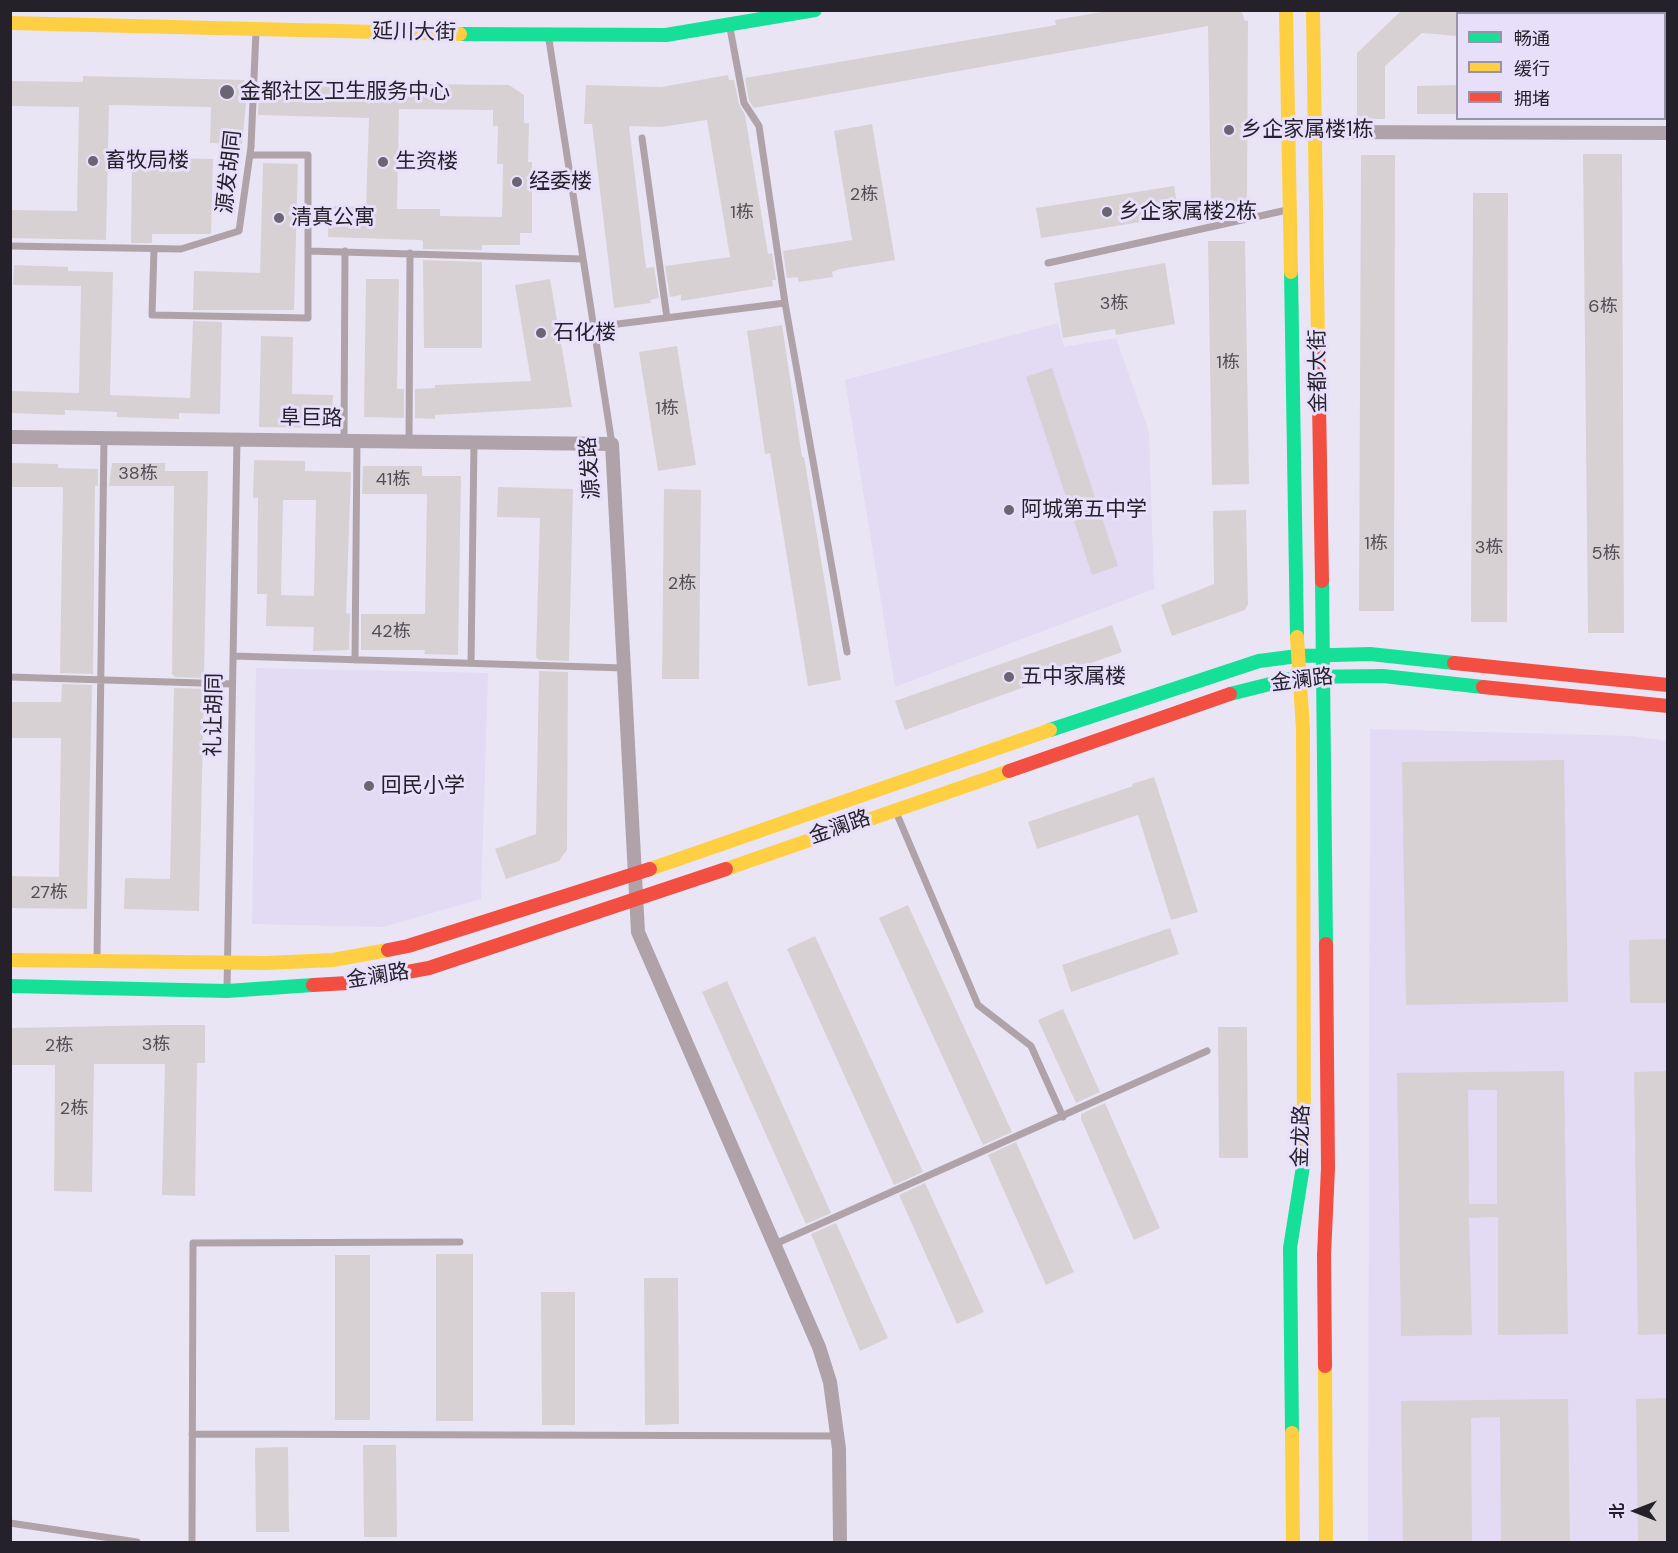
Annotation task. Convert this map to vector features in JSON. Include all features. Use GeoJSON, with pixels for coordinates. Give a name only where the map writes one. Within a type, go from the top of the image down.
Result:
{"type":"FeatureCollection","features":[{"type":"Feature","properties":{"kind":"main road","name":"延川大街"},"geometry":{"type":"LineString","coordinates":[[10,23],[549,36],[666,35],[815,10]]}},
{"type":"Feature","properties":{"kind":"main road","name":"金都大街"},"geometry":{"type":"LineString","coordinates":[[1286,10],[1298,677],[1303,729]]}},
{"type":"Feature","properties":{"kind":"main road","name":"金都大街"},"geometry":{"type":"LineString","coordinates":[[1313,10],[1324,656],[1323,731]]}},
{"type":"Feature","properties":{"kind":"main road","name":"金澜路"},"geometry":{"type":"LineString","coordinates":[[10,960],[227,963],[333,960],[408,946],[635,874],[1101,712],[1259,661],[1298,656],[1414,657],[1668,685]]}},
{"type":"Feature","properties":{"kind":"main road","name":"金澜路"},"geometry":{"type":"LineString","coordinates":[[10,986],[227,991],[348,983],[429,968],[636,900],[1241,690],[1298,677],[1383,675],[1668,706]]}},
{"type":"Feature","properties":{"kind":"main road","name":"金龙路"},"geometry":{"type":"LineString","coordinates":[[1293,1542],[1290,1248],[1304,1164],[1303,729]]}},
{"type":"Feature","properties":{"kind":"main road","name":"金龙路"},"geometry":{"type":"LineString","coordinates":[[1323,731],[1328,1168],[1324,1255],[1326,1542]]}},
{"type":"Feature","properties":{"kind":"street"},"geometry":{"type":"LineString","coordinates":[[1316,132],[1668,133]]}},
{"type":"Feature","properties":{"kind":"street","name":"阜巨路"},"geometry":{"type":"LineString","coordinates":[[10,437],[612,444]]}},
{"type":"Feature","properties":{"kind":"street","name":"源发路"},"geometry":{"type":"LineString","coordinates":[[612,444],[638,932],[819,1347],[830,1382],[837,1436],[840,1542]]}},
{"type":"Feature","properties":{"kind":"lane"},"geometry":{"type":"LineString","coordinates":[[729,24],[744,103],[759,126],[785,303],[847,652]]}},
{"type":"Feature","properties":{"kind":"lane","name":"源发胡同"},"geometry":{"type":"LineString","coordinates":[[10,246],[181,249],[239,231],[250,155],[256,29]]}},
{"type":"Feature","properties":{"kind":"lane","name":"源发路"},"geometry":{"type":"LineString","coordinates":[[549,36],[612,444]]}},
{"type":"Feature","properties":{"kind":"lane"},"geometry":{"type":"LineString","coordinates":[[642,138],[667,318]]}},
{"type":"Feature","properties":{"kind":"lane"},"geometry":{"type":"LineString","coordinates":[[154,249],[152,315],[308,318],[308,155],[250,155]]}},
{"type":"Feature","properties":{"kind":"lane"},"geometry":{"type":"LineString","coordinates":[[1048,263],[1290,209]]}},
{"type":"Feature","properties":{"kind":"lane"},"geometry":{"type":"LineString","coordinates":[[308,251],[583,259]]}},
{"type":"Feature","properties":{"kind":"lane"},"geometry":{"type":"LineString","coordinates":[[345,251],[355,660]]}},
{"type":"Feature","properties":{"kind":"lane"},"geometry":{"type":"LineString","coordinates":[[410,253],[410,442]]}},
{"type":"Feature","properties":{"kind":"lane"},"geometry":{"type":"LineString","coordinates":[[594,327],[785,303]]}},
{"type":"Feature","properties":{"kind":"lane"},"geometry":{"type":"LineString","coordinates":[[97,961],[104,438]]}},
{"type":"Feature","properties":{"kind":"lane","name":"礼让胡同"},"geometry":{"type":"LineString","coordinates":[[227,991],[237,440]]}},
{"type":"Feature","properties":{"kind":"lane"},"geometry":{"type":"LineString","coordinates":[[471,663],[474,442]]}},
{"type":"Feature","properties":{"kind":"lane"},"geometry":{"type":"LineString","coordinates":[[232,656],[624,668]]}},
{"type":"Feature","properties":{"kind":"lane"},"geometry":{"type":"LineString","coordinates":[[10,677],[232,684]]}},
{"type":"Feature","properties":{"kind":"lane"},"geometry":{"type":"LineString","coordinates":[[894,809],[978,1005],[1031,1046],[1063,1117]]}},
{"type":"Feature","properties":{"kind":"lane"},"geometry":{"type":"LineString","coordinates":[[775,1244],[1207,1051]]}},
{"type":"Feature","properties":{"kind":"lane"},"geometry":{"type":"LineString","coordinates":[[192,1542],[193,1243],[460,1242]]}},
{"type":"Feature","properties":{"kind":"lane"},"geometry":{"type":"LineString","coordinates":[[192,1434],[837,1436]]}},
{"type":"Feature","properties":{"kind":"lane"},"geometry":{"type":"LineString","coordinates":[[10,1523],[137,1542]]}},
{"type":"Feature","properties":{"kind":"shaded area","name":"阿城第五中学"},"geometry":{"type":"Polygon","coordinates":[[[1058,323],[1064,347],[1116,338],[1149,432],[1154,589],[895,687],[845,380],[1058,323]]]}},
{"type":"Feature","properties":{"kind":"shaded area","name":"回民小学"},"geometry":{"type":"Polygon","coordinates":[[[256,668],[488,673],[481,899],[383,927],[252,924],[256,668]]]}},
{"type":"Feature","properties":{"kind":"shaded area"},"geometry":{"type":"Polygon","coordinates":[[[1370,729],[1632,736],[1667,741],[1667,1542],[1368,1542],[1370,729]]]}},
{"type":"Feature","properties":{"kind":"building"},"geometry":{"type":"Polygon","coordinates":[[[1113,10],[1241,10],[1245,21],[1248,21],[1247,209],[1211,209],[1208,26],[754,108],[749,101],[745,78],[1056,25],[1055,20],[1113,10]]]}},
{"type":"Feature","properties":{"kind":"building"},"geometry":{"type":"Polygon","coordinates":[[[1402,10],[1458,10],[1456,12],[1456,36],[1422,33],[1385,66],[1385,119],[1357,119],[1357,53],[1402,10]]]}},
{"type":"Feature","properties":{"kind":"building"},"geometry":{"type":"Polygon","coordinates":[[[728,75],[729,80],[734,80],[739,104],[745,115],[768,254],[772,253],[776,280],[772,280],[773,286],[681,301],[681,295],[670,297],[665,266],[730,257],[707,120],[661,127],[629,126],[646,268],[654,267],[659,298],[650,300],[651,303],[614,308],[592,124],[584,124],[586,85],[661,87],[728,75]]]}},
{"type":"Feature","properties":{"kind":"building"},"geometry":{"type":"Polygon","coordinates":[[[83,76],[244,80],[244,84],[248,84],[242,144],[210,143],[211,107],[109,105],[106,240],[10,238],[10,210],[77,211],[79,107],[10,106],[10,81],[83,82],[83,76]]]}},
{"type":"Feature","properties":{"kind":"building"},"geometry":{"type":"Polygon","coordinates":[[[415,84],[509,85],[524,95],[524,123],[529,123],[528,162],[532,162],[532,233],[520,233],[520,245],[482,245],[482,250],[423,249],[423,241],[420,240],[328,237],[329,206],[366,207],[369,118],[258,115],[259,85],[415,89],[415,84]],[[399,109],[397,209],[440,209],[440,216],[502,217],[503,164],[497,164],[498,126],[493,126],[493,110],[399,109]]]}},
{"type":"Feature","properties":{"kind":"building"},"geometry":{"type":"Polygon","coordinates":[[[1456,85],[1456,114],[1417,114],[1417,86],[1456,85]]]}},
{"type":"Feature","properties":{"kind":"building"},"geometry":{"type":"Polygon","coordinates":[[[872,124],[895,260],[840,269],[832,272],[833,277],[799,282],[798,277],[787,278],[783,251],[852,240],[834,131],[872,124]]]}},
{"type":"Feature","properties":{"kind":"building"},"geometry":{"type":"Polygon","coordinates":[[[1583,154],[1622,154],[1624,633],[1588,633],[1583,154]]]}},
{"type":"Feature","properties":{"kind":"building"},"geometry":{"type":"Polygon","coordinates":[[[1361,155],[1395,155],[1394,611],[1359,611],[1361,155]]]}},
{"type":"Feature","properties":{"kind":"building"},"geometry":{"type":"Polygon","coordinates":[[[132,157],[213,159],[211,234],[152,234],[152,243],[131,243],[132,157]]]}},
{"type":"Feature","properties":{"kind":"building","name":"清真公寓"},"geometry":{"type":"Polygon","coordinates":[[[263,163],[298,164],[294,310],[193,310],[194,271],[260,273],[263,163]]]}},
{"type":"Feature","properties":{"kind":"building","name":"乡企家属楼2栋"},"geometry":{"type":"Polygon","coordinates":[[[1174,186],[1179,216],[1041,238],[1036,208],[1174,186]]]}},
{"type":"Feature","properties":{"kind":"building"},"geometry":{"type":"Polygon","coordinates":[[[1473,193],[1508,193],[1507,622],[1471,622],[1473,193]]]}},
{"type":"Feature","properties":{"kind":"building"},"geometry":{"type":"Polygon","coordinates":[[[1208,241],[1245,241],[1249,484],[1212,485],[1208,241]]]}},
{"type":"Feature","properties":{"kind":"building"},"geometry":{"type":"Polygon","coordinates":[[[423,260],[482,262],[482,348],[424,348],[423,260]]]}},
{"type":"Feature","properties":{"kind":"building"},"geometry":{"type":"Polygon","coordinates":[[[1165,263],[1175,324],[1116,335],[1115,329],[1063,338],[1054,283],[1165,263]]]}},
{"type":"Feature","properties":{"kind":"building"},"geometry":{"type":"Polygon","coordinates":[[[14,265],[68,267],[68,271],[113,272],[110,395],[190,398],[193,321],[222,322],[220,414],[179,413],[179,419],[117,417],[117,412],[65,410],[65,415],[10,413],[10,391],[79,393],[81,286],[13,285],[14,265]]]}},
{"type":"Feature","properties":{"kind":"building"},"geometry":{"type":"Polygon","coordinates":[[[366,279],[399,279],[397,389],[404,389],[404,418],[364,417],[366,279]]]}},
{"type":"Feature","properties":{"kind":"building","name":"石化楼"},"geometry":{"type":"Polygon","coordinates":[[[550,279],[572,407],[435,415],[435,419],[415,418],[415,389],[435,388],[435,385],[531,381],[515,285],[550,279]]]}},
{"type":"Feature","properties":{"kind":"building"},"geometry":{"type":"Polygon","coordinates":[[[782,325],[802,457],[804,457],[841,680],[808,686],[770,453],[765,454],[747,331],[782,325]]]}},
{"type":"Feature","properties":{"kind":"building"},"geometry":{"type":"Polygon","coordinates":[[[261,336],[293,337],[292,394],[333,395],[332,428],[259,427],[261,336]]]}},
{"type":"Feature","properties":{"kind":"building"},"geometry":{"type":"Polygon","coordinates":[[[677,346],[696,465],[658,471],[639,352],[677,346]]]}},
{"type":"Feature","properties":{"kind":"building"},"geometry":{"type":"Polygon","coordinates":[[[1052,368],[1118,566],[1092,575],[1026,377],[1052,368]]]}},
{"type":"Feature","properties":{"kind":"building"},"geometry":{"type":"Polygon","coordinates":[[[254,460],[305,461],[305,471],[351,472],[346,613],[350,614],[349,650],[313,651],[314,627],[266,626],[267,594],[257,594],[258,498],[253,498],[254,460]],[[283,500],[281,595],[314,596],[316,500],[283,500]]]}},
{"type":"Feature","properties":{"kind":"building"},"geometry":{"type":"Polygon","coordinates":[[[10,463],[58,464],[58,468],[98,469],[98,486],[95,486],[93,674],[60,673],[63,487],[10,487],[10,463]]]}},
{"type":"Feature","properties":{"kind":"building"},"geometry":{"type":"Polygon","coordinates":[[[112,463],[165,463],[165,471],[208,471],[204,678],[175,677],[172,674],[174,486],[109,486],[112,463]]]}},
{"type":"Feature","properties":{"kind":"building"},"geometry":{"type":"Polygon","coordinates":[[[363,466],[422,466],[422,476],[461,476],[458,655],[424,654],[425,650],[361,650],[361,614],[425,614],[427,494],[362,494],[363,466]]]}},
{"type":"Feature","properties":{"kind":"building"},"geometry":{"type":"Polygon","coordinates":[[[498,487],[573,489],[569,661],[539,660],[536,657],[540,518],[497,517],[498,487]]]}},
{"type":"Feature","properties":{"kind":"building"},"geometry":{"type":"Polygon","coordinates":[[[664,489],[701,490],[699,679],[662,679],[664,489]]]}},
{"type":"Feature","properties":{"kind":"building"},"geometry":{"type":"Polygon","coordinates":[[[1246,510],[1248,604],[1245,610],[1172,636],[1161,605],[1214,584],[1213,511],[1246,510]]]}},
{"type":"Feature","properties":{"kind":"building","name":"五中家属楼"},"geometry":{"type":"Polygon","coordinates":[[[1112,625],[1122,652],[905,730],[895,701],[1112,625]]]}},
{"type":"Feature","properties":{"kind":"building"},"geometry":{"type":"Polygon","coordinates":[[[539,671],[568,672],[567,850],[559,861],[506,879],[495,849],[536,834],[539,671]]]}},
{"type":"Feature","properties":{"kind":"building"},"geometry":{"type":"Polygon","coordinates":[[[62,684],[92,685],[87,909],[10,908],[10,876],[59,877],[61,738],[10,738],[10,702],[61,702],[62,684]]]}},
{"type":"Feature","properties":{"kind":"building"},"geometry":{"type":"Polygon","coordinates":[[[174,688],[204,689],[199,911],[124,909],[125,878],[170,879],[174,688]]]}},
{"type":"Feature","properties":{"kind":"building"},"geometry":{"type":"Polygon","coordinates":[[[1564,760],[1568,1002],[1406,1005],[1402,762],[1564,760]]]}},
{"type":"Feature","properties":{"kind":"building"},"geometry":{"type":"Polygon","coordinates":[[[1154,777],[1198,912],[1171,920],[1138,815],[1037,849],[1028,822],[1154,777]]]}},
{"type":"Feature","properties":{"kind":"building"},"geometry":{"type":"Polygon","coordinates":[[[908,905],[1012,1132],[983,1145],[879,918],[908,905]]]}},
{"type":"Feature","properties":{"kind":"building"},"geometry":{"type":"Polygon","coordinates":[[[1170,928],[1179,954],[1071,992],[1062,965],[1170,928]]]}},
{"type":"Feature","properties":{"kind":"building"},"geometry":{"type":"Polygon","coordinates":[[[815,936],[923,1172],[894,1185],[787,949],[815,936]]]}},
{"type":"Feature","properties":{"kind":"building"},"geometry":{"type":"Polygon","coordinates":[[[1668,939],[1668,1003],[1630,1003],[1629,940],[1668,939]]]}},
{"type":"Feature","properties":{"kind":"building"},"geometry":{"type":"Polygon","coordinates":[[[727,981],[831,1213],[806,1224],[702,992],[727,981]]]}},
{"type":"Feature","properties":{"kind":"building"},"geometry":{"type":"Polygon","coordinates":[[[1063,1009],[1100,1092],[1076,1103],[1038,1020],[1063,1009]]]}},
{"type":"Feature","properties":{"kind":"building"},"geometry":{"type":"Polygon","coordinates":[[[205,1025],[205,1063],[197,1063],[195,1196],[162,1195],[165,1064],[94,1064],[92,1192],[54,1191],[55,1065],[10,1065],[10,1028],[205,1025]]]}},
{"type":"Feature","properties":{"kind":"building"},"geometry":{"type":"Polygon","coordinates":[[[1218,1027],[1247,1027],[1248,1158],[1219,1158],[1218,1027]]]}},
{"type":"Feature","properties":{"kind":"building"},"geometry":{"type":"Polygon","coordinates":[[[1564,1071],[1568,1334],[1498,1335],[1498,1217],[1469,1218],[1472,1335],[1401,1336],[1397,1073],[1564,1071]],[[1468,1090],[1469,1204],[1497,1204],[1497,1090],[1468,1090]]]}},
{"type":"Feature","properties":{"kind":"building"},"geometry":{"type":"Polygon","coordinates":[[[1668,1071],[1668,1334],[1638,1335],[1634,1072],[1668,1071]]]}},
{"type":"Feature","properties":{"kind":"building"},"geometry":{"type":"Polygon","coordinates":[[[1105,1103],[1160,1228],[1134,1240],[1081,1119],[1081,1114],[1105,1103]]]}},
{"type":"Feature","properties":{"kind":"building"},"geometry":{"type":"Polygon","coordinates":[[[1016,1142],[1074,1272],[1046,1285],[988,1155],[1016,1142]]]}},
{"type":"Feature","properties":{"kind":"building"},"geometry":{"type":"Polygon","coordinates":[[[925,1183],[984,1312],[957,1324],[899,1195],[925,1183]]]}},
{"type":"Feature","properties":{"kind":"building"},"geometry":{"type":"Polygon","coordinates":[[[836,1223],[888,1338],[860,1351],[811,1234],[836,1223]]]}},
{"type":"Feature","properties":{"kind":"building"},"geometry":{"type":"Polygon","coordinates":[[[436,1254],[473,1254],[473,1421],[436,1421],[436,1254]]]}},
{"type":"Feature","properties":{"kind":"building"},"geometry":{"type":"Polygon","coordinates":[[[335,1255],[370,1255],[370,1420],[335,1420],[335,1255]]]}},
{"type":"Feature","properties":{"kind":"building"},"geometry":{"type":"Polygon","coordinates":[[[644,1278],[678,1278],[679,1424],[645,1425],[644,1278]]]}},
{"type":"Feature","properties":{"kind":"building"},"geometry":{"type":"Polygon","coordinates":[[[541,1292],[575,1292],[575,1425],[542,1425],[541,1292]]]}},
{"type":"Feature","properties":{"kind":"building"},"geometry":{"type":"Polygon","coordinates":[[[1668,1398],[1668,1542],[1638,1542],[1636,1399],[1668,1398]]]}},
{"type":"Feature","properties":{"kind":"building"},"geometry":{"type":"Polygon","coordinates":[[[1568,1399],[1570,1542],[1501,1542],[1500,1417],[1471,1418],[1472,1542],[1403,1542],[1401,1401],[1568,1399]]]}},
{"type":"Feature","properties":{"kind":"building"},"geometry":{"type":"Polygon","coordinates":[[[363,1445],[396,1445],[397,1537],[364,1537],[363,1445]]]}},
{"type":"Feature","properties":{"kind":"building"},"geometry":{"type":"Polygon","coordinates":[[[288,1447],[289,1532],[256,1532],[255,1448],[288,1447]]]}},
{"type":"Feature","properties":{"kind":"traffic: fast"},"geometry":{"type":"LineString","coordinates":[[460,34],[666,35],[815,10]]}},
{"type":"Feature","properties":{"kind":"traffic: fast"},"geometry":{"type":"LineString","coordinates":[[1291,272],[1297,637]]}},
{"type":"Feature","properties":{"kind":"traffic: fast"},"geometry":{"type":"LineString","coordinates":[[1322,581],[1326,944]]}},
{"type":"Feature","properties":{"kind":"traffic: fast"},"geometry":{"type":"LineString","coordinates":[[1050,730],[1259,661],[1298,656],[1370,654],[1454,663]]}},
{"type":"Feature","properties":{"kind":"traffic: fast"},"geometry":{"type":"LineString","coordinates":[[1230,694],[1298,677],[1383,676],[1483,687]]}},
{"type":"Feature","properties":{"kind":"traffic: fast"},"geometry":{"type":"LineString","coordinates":[[10,986],[227,991],[313,985]]}},
{"type":"Feature","properties":{"kind":"traffic: fast"},"geometry":{"type":"LineString","coordinates":[[1292,1433],[1290,1248],[1304,1160]]}},
{"type":"Feature","properties":{"kind":"traffic: slow"},"geometry":{"type":"LineString","coordinates":[[1286,10],[1291,272]]}},
{"type":"Feature","properties":{"kind":"traffic: slow"},"geometry":{"type":"LineString","coordinates":[[1313,10],[1318,342]]}},
{"type":"Feature","properties":{"kind":"traffic: slow"},"geometry":{"type":"LineString","coordinates":[[10,23],[460,34]]}},
{"type":"Feature","properties":{"kind":"traffic: slow"},"geometry":{"type":"LineString","coordinates":[[1297,637],[1303,729],[1304,1160]]}},
{"type":"Feature","properties":{"kind":"traffic: slow"},"geometry":{"type":"LineString","coordinates":[[650,869],[1050,730]]}},
{"type":"Feature","properties":{"kind":"traffic: slow"},"geometry":{"type":"LineString","coordinates":[[726,869],[1009,771]]}},
{"type":"Feature","properties":{"kind":"traffic: slow"},"geometry":{"type":"LineString","coordinates":[[10,960],[266,963],[333,960],[388,950]]}},
{"type":"Feature","properties":{"kind":"traffic: slow"},"geometry":{"type":"LineString","coordinates":[[1325,1366],[1326,1542]]}},
{"type":"Feature","properties":{"kind":"traffic: slow"},"geometry":{"type":"LineString","coordinates":[[1292,1433],[1293,1542]]}},
{"type":"Feature","properties":{"kind":"traffic: jam"},"geometry":{"type":"LineString","coordinates":[[1318,342],[1322,581]]}},
{"type":"Feature","properties":{"kind":"traffic: jam"},"geometry":{"type":"LineString","coordinates":[[1454,663],[1668,685]]}},
{"type":"Feature","properties":{"kind":"traffic: jam"},"geometry":{"type":"LineString","coordinates":[[1483,687],[1668,706]]}},
{"type":"Feature","properties":{"kind":"traffic: jam"},"geometry":{"type":"LineString","coordinates":[[1009,771],[1230,694]]}},
{"type":"Feature","properties":{"kind":"traffic: jam"},"geometry":{"type":"LineString","coordinates":[[388,950],[408,946],[650,869]]}},
{"type":"Feature","properties":{"kind":"traffic: jam"},"geometry":{"type":"LineString","coordinates":[[313,985],[348,983],[429,968],[726,869]]}},
{"type":"Feature","properties":{"kind":"traffic: jam"},"geometry":{"type":"LineString","coordinates":[[1325,1366],[1324,1255],[1328,1168],[1326,944]]}},
{"type":"Feature","properties":{"kind":"place","name":"金都社区卫生服务中心"},"geometry":{"type":"Point","coordinates":[227,92]}},
{"type":"Feature","properties":{"kind":"place","name":"乡企家属楼1栋"},"geometry":{"type":"Point","coordinates":[1229,130]}},
{"type":"Feature","properties":{"kind":"place","name":"畜牧局楼"},"geometry":{"type":"Point","coordinates":[93,161]}},
{"type":"Feature","properties":{"kind":"place","name":"生资楼"},"geometry":{"type":"Point","coordinates":[383,162]}},
{"type":"Feature","properties":{"kind":"place","name":"经委楼"},"geometry":{"type":"Point","coordinates":[517,182]}},
{"type":"Feature","properties":{"kind":"place","name":"乡企家属楼2栋"},"geometry":{"type":"Point","coordinates":[1107,212]}},
{"type":"Feature","properties":{"kind":"place","name":"清真公寓"},"geometry":{"type":"Point","coordinates":[279,218]}},
{"type":"Feature","properties":{"kind":"place","name":"石化楼"},"geometry":{"type":"Point","coordinates":[541,333]}},
{"type":"Feature","properties":{"kind":"place","name":"阿城第五中学"},"geometry":{"type":"Point","coordinates":[1009,510]}},
{"type":"Feature","properties":{"kind":"place","name":"五中家属楼"},"geometry":{"type":"Point","coordinates":[1009,677]}},
{"type":"Feature","properties":{"kind":"place","name":"回民小学"},"geometry":{"type":"Point","coordinates":[369,786]}}]}
